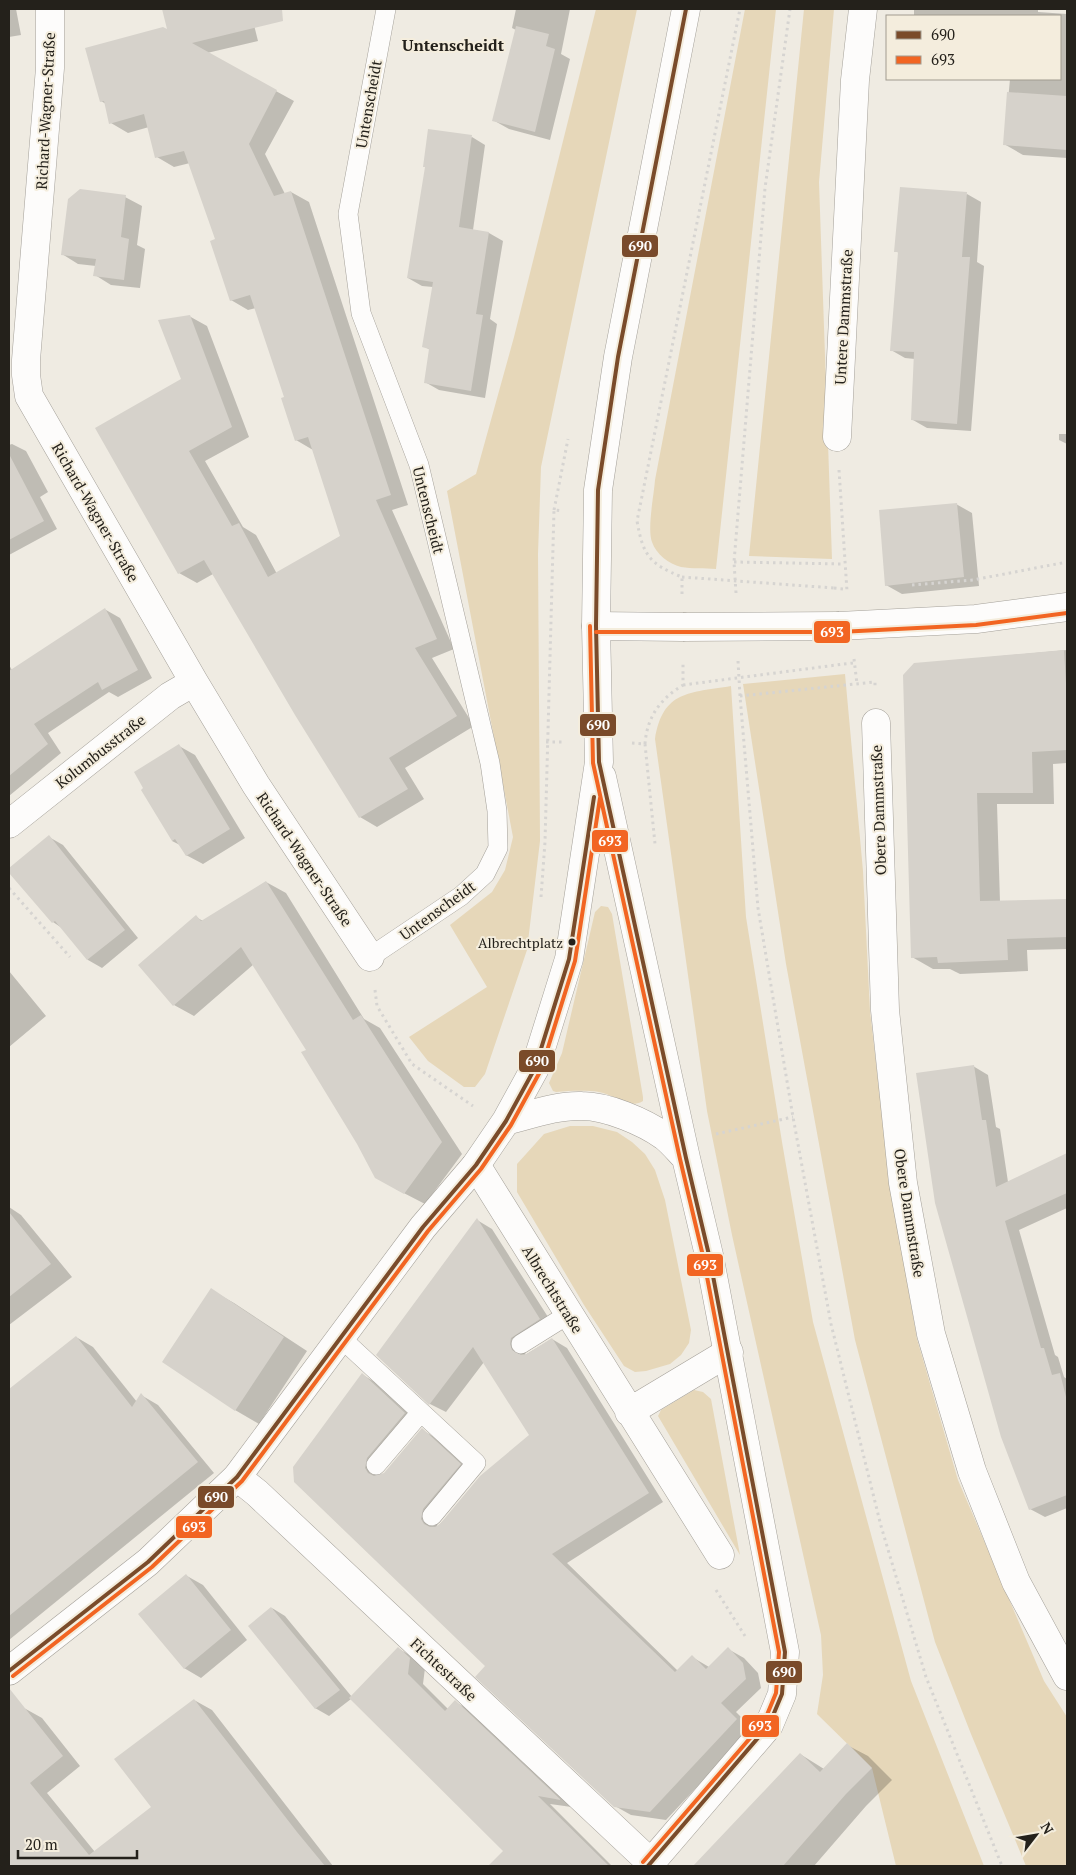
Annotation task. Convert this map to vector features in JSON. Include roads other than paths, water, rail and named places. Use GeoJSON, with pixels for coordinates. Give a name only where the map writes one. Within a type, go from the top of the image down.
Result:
{"type":"FeatureCollection","features":[{"type":"Feature","properties":{"kind":"street","name":"Richard-Wagner-Straße"},"geometry":{"type":"LineString","coordinates":[[50,9],[50,68],[26,375],[19,400],[256,784],[370,957]]}},
{"type":"Feature","properties":{"kind":"street"},"geometry":{"type":"LineString","coordinates":[[9,1671],[148,1562],[236,1477],[423,1227],[476,1165],[506,1121],[535,1068],[569,959],[599,762],[596,626],[598,490],[618,357],[686,9]]}},
{"type":"Feature","properties":{"kind":"street","name":"Untere Dammstraße"},"geometry":{"type":"LineString","coordinates":[[837,437],[855,80],[862,9]]}},
{"type":"Feature","properties":{"kind":"street"},"geometry":{"type":"LineString","coordinates":[[596,626],[845,626],[976,619],[1067,607]]}},
{"type":"Feature","properties":{"kind":"street","name":"Kolumbusstraße"},"geometry":{"type":"LineString","coordinates":[[9,824],[170,696],[194,682]]}},
{"type":"Feature","properties":{"kind":"street","name":"Obere Dammstraße"},"geometry":{"type":"LineString","coordinates":[[876,723],[885,1010],[903,1183],[931,1334],[972,1471],[1016,1582],[1067,1676]]}},
{"type":"Feature","properties":{"kind":"street"},"geometry":{"type":"LineString","coordinates":[[599,762],[709,1255],[785,1652],[782,1694],[769,1725],[649,1865]]}},
{"type":"Feature","properties":{"kind":"street"},"geometry":{"type":"LineString","coordinates":[[506,1121],[567,1107],[600,1108],[643,1123],[666,1137],[686,1158]]}},
{"type":"Feature","properties":{"kind":"street","name":"Albrechtstraße"},"geometry":{"type":"LineString","coordinates":[[476,1165],[720,1555]]}},
{"type":"Feature","properties":{"kind":"street"},"geometry":{"type":"LineString","coordinates":[[629,1412],[729,1352]]}},
{"type":"Feature","properties":{"kind":"street","name":"Fichtestraße"},"geometry":{"type":"LineString","coordinates":[[236,1477],[257,1493],[649,1865]]}},
{"type":"Feature","properties":{"kind":"lane","name":"Untenscheidt"},"geometry":{"type":"LineString","coordinates":[[370,957],[461,896],[485,874],[498,848],[497,811],[490,763],[419,465],[361,313],[348,214],[386,9]]}},
{"type":"Feature","properties":{"kind":"lane"},"geometry":{"type":"LineString","coordinates":[[522,1344],[569,1314]]}},
{"type":"Feature","properties":{"kind":"lane"},"geometry":{"type":"LineString","coordinates":[[341,1338],[476,1464],[432,1516]]}},
{"type":"Feature","properties":{"kind":"lane"},"geometry":{"type":"LineString","coordinates":[[376,1465],[421,1412]]}},
{"type":"Feature","properties":{"kind":"place","name":"Albrechtplatz"},"geometry":{"type":"Point","coordinates":[572,942]}},
{"type":"Feature","properties":{"kind":"district","name":"Untenscheidt"},"geometry":{"type":"Point","coordinates":[453,45]}}]}
